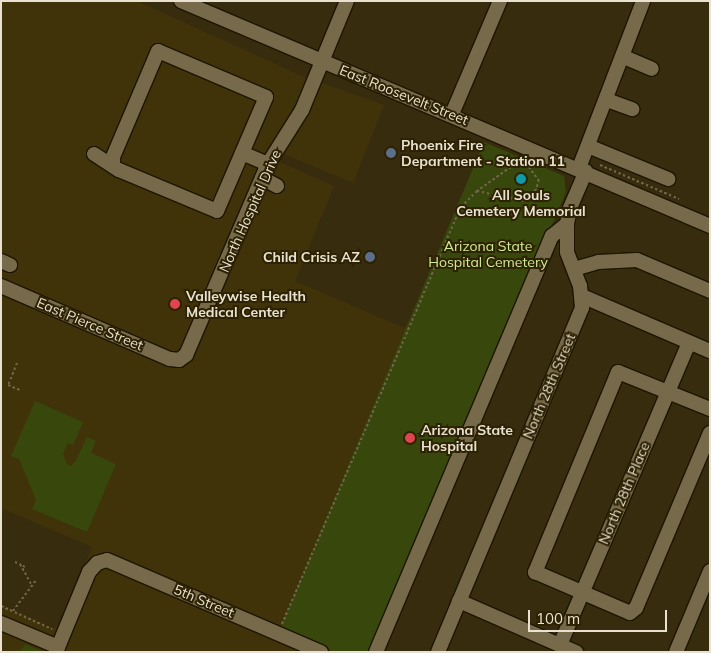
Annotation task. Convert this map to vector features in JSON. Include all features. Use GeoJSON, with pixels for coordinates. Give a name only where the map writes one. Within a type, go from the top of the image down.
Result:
{"type":"FeatureCollection","features":[{"type":"Feature","properties":{"kind":"street","name":"East Roosevelt Street"},"geometry":{"type":"LineString","coordinates":[[181,1],[322,62],[583,169],[710,226]]}},
{"type":"Feature","properties":{"kind":"street","name":"North Hospital Drive"},"geometry":{"type":"LineString","coordinates":[[180,360],[186,355],[201,323],[268,164],[302,110],[347,1]]}},
{"type":"Feature","properties":{"kind":"street"},"geometry":{"type":"LineString","coordinates":[[452,114],[500,1]]}},
{"type":"Feature","properties":{"kind":"street"},"geometry":{"type":"LineString","coordinates":[[643,1],[624,57],[588,146],[583,169],[570,208],[567,224],[566,252],[574,269],[582,296],[710,351]]}},
{"type":"Feature","properties":{"kind":"street"},"geometry":{"type":"LineString","coordinates":[[96,154],[113,161],[119,170],[217,211],[266,97],[158,51],[113,161]]}},
{"type":"Feature","properties":{"kind":"street"},"geometry":{"type":"LineString","coordinates":[[624,57],[652,69]]}},
{"type":"Feature","properties":{"kind":"street"},"geometry":{"type":"LineString","coordinates":[[607,100],[632,109]]}},
{"type":"Feature","properties":{"kind":"street"},"geometry":{"type":"LineString","coordinates":[[588,146],[668,179]]}},
{"type":"Feature","properties":{"kind":"street"},"geometry":{"type":"LineString","coordinates":[[242,153],[268,164]]}},
{"type":"Feature","properties":{"kind":"street"},"geometry":{"type":"LineString","coordinates":[[262,178],[277,186]]}},
{"type":"Feature","properties":{"kind":"street"},"geometry":{"type":"LineString","coordinates":[[376,652],[552,236],[567,224]]}},
{"type":"Feature","properties":{"kind":"street"},"geometry":{"type":"LineString","coordinates":[[574,269],[598,262],[637,260],[710,291]]}},
{"type":"Feature","properties":{"kind":"street","name":"East Pierce Street"},"geometry":{"type":"LineString","coordinates":[[1,286],[180,360]]}},
{"type":"Feature","properties":{"kind":"street","name":"North 28th Street"},"geometry":{"type":"LineString","coordinates":[[438,652],[575,325],[582,296]]}},
{"type":"Feature","properties":{"kind":"street","name":"North 28th Place"},"geometry":{"type":"LineString","coordinates":[[560,645],[689,342]]}},
{"type":"Feature","properties":{"kind":"street"},"geometry":{"type":"LineString","coordinates":[[710,409],[618,372],[535,572],[582,594],[630,613],[636,608],[710,433]]}},
{"type":"Feature","properties":{"kind":"street","name":"5th Street"},"geometry":{"type":"LineString","coordinates":[[57,649],[89,572],[102,561],[113,562],[321,652]]}},
{"type":"Feature","properties":{"kind":"street"},"geometry":{"type":"LineString","coordinates":[[676,652],[710,571]]}},
{"type":"Feature","properties":{"kind":"street"},"geometry":{"type":"LineString","coordinates":[[459,602],[576,652]]}},
{"type":"Feature","properties":{"kind":"street"},"geometry":{"type":"LineString","coordinates":[[1,623],[57,649]]}},
{"type":"Feature","properties":{"kind":"path"},"geometry":{"type":"LineString","coordinates":[[279,634],[461,207],[477,191],[515,164],[529,167],[538,176],[537,190],[524,201],[477,191]]}},
{"type":"Feature","properties":{"kind":"path"},"geometry":{"type":"LineString","coordinates":[[600,164],[679,199]]}},
{"type":"Feature","properties":{"kind":"path"},"geometry":{"type":"LineString","coordinates":[[17,364],[8,385],[22,391]]}},
{"type":"Feature","properties":{"kind":"path"},"geometry":{"type":"LineString","coordinates":[[15,562],[26,567]]}},
{"type":"Feature","properties":{"kind":"path"},"geometry":{"type":"LineString","coordinates":[[20,564],[32,586]]}},
{"type":"Feature","properties":{"kind":"path"},"geometry":{"type":"LineString","coordinates":[[13,611],[36,581]]}},
{"type":"Feature","properties":{"kind":"path"},"geometry":{"type":"LineString","coordinates":[[1,606],[52,629]]}},
{"type":"Feature","properties":{"kind":"shaded area","name":"Valleywise Health Medical Center"},"geometry":{"type":"Polygon","coordinates":[[[1,1],[137,1],[302,76],[384,105],[353,183],[284,154],[280,162],[334,186],[295,281],[404,328],[564,176],[566,192],[371,652],[1,652],[1,604],[53,628],[59,625],[92,547],[1,508],[1,1]]]}},
{"type":"Feature","properties":{"kind":"green space","name":"Arizona State Hospital Cemetery"},"geometry":{"type":"Polygon","coordinates":[[[484,142],[564,176],[566,192],[370,652],[334,652],[280,628],[484,142]]]}},
{"type":"Feature","properties":{"kind":"green space"},"geometry":{"type":"Polygon","coordinates":[[[35,401],[83,422],[73,445],[68,443],[63,454],[67,464],[71,466],[76,460],[87,437],[96,441],[91,453],[116,464],[87,532],[32,509],[36,500],[19,459],[11,456],[35,401]]]}},
{"type":"Feature","properties":{"kind":"green space"},"geometry":{"type":"Polygon","coordinates":[[[27,645],[44,652],[19,652],[27,645]]]}},
{"type":"Feature","properties":{"kind":"place","name":"Phoenix Fire Department - Station 11"},"geometry":{"type":"Point","coordinates":[391,153]}},
{"type":"Feature","properties":{"kind":"place","name":"All Souls Cemetery Memorial"},"geometry":{"type":"Point","coordinates":[521,179]}},
{"type":"Feature","properties":{"kind":"place","name":"Child Crisis AZ"},"geometry":{"type":"Point","coordinates":[370,257]}},
{"type":"Feature","properties":{"kind":"place","name":"Valleywise Health Medical Center"},"geometry":{"type":"Point","coordinates":[175,304]}},
{"type":"Feature","properties":{"kind":"place","name":"Arizona State Hospital"},"geometry":{"type":"Point","coordinates":[410,438]}}]}
